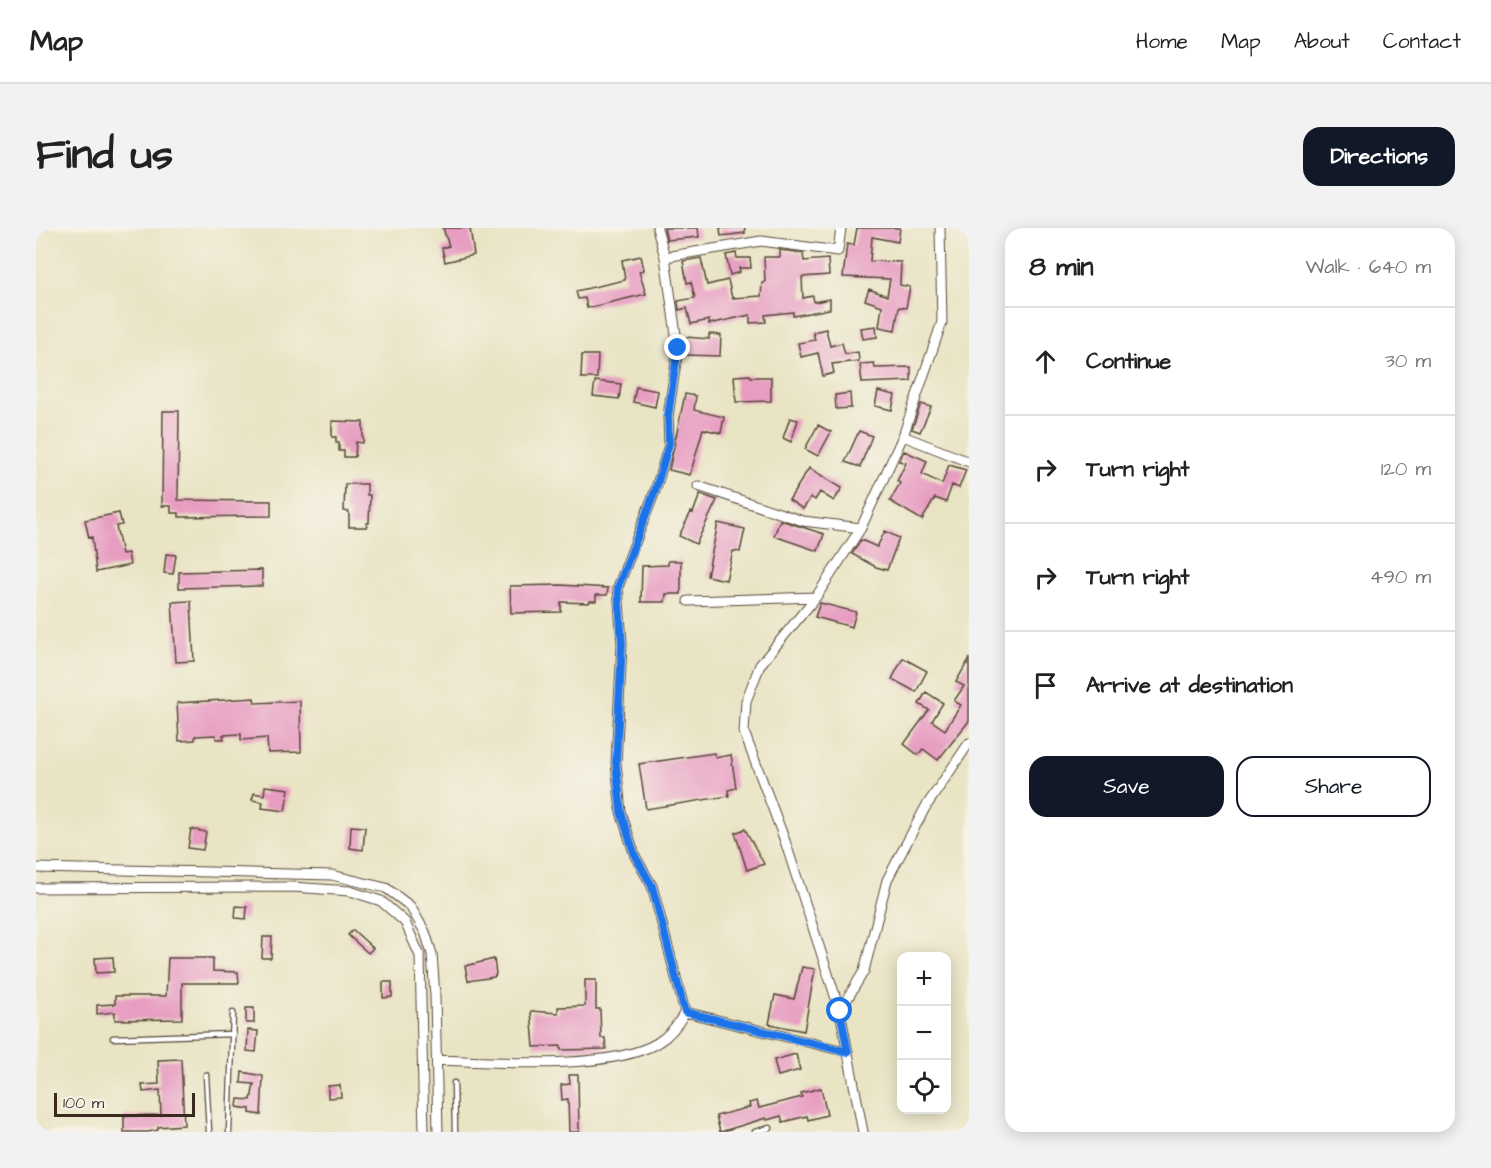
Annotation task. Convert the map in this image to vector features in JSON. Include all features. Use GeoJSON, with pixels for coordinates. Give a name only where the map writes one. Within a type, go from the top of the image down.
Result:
{"type":"FeatureCollection","features":[{"type":"Feature","properties":{"kind":"street"},"geometry":{"type":"LineString","coordinates":[[657,228],[665,257],[678,348],[668,416],[669,444],[655,491],[618,587],[622,644],[616,763],[621,812],[635,856],[652,886],[685,1012]]}},
{"type":"Feature","properties":{"kind":"street"},"geometry":{"type":"LineString","coordinates":[[665,257],[761,241],[838,250],[841,228]]}},
{"type":"Feature","properties":{"kind":"street"},"geometry":{"type":"LineString","coordinates":[[863,1132],[840,1011],[784,841],[744,732],[746,701],[760,664],[816,597],[861,528],[903,436],[942,322],[940,228]]}},
{"type":"Feature","properties":{"kind":"street"},"geometry":{"type":"LineString","coordinates":[[903,436],[969,462]]}},
{"type":"Feature","properties":{"kind":"street"},"geometry":{"type":"LineString","coordinates":[[698,486],[803,521],[861,528]]}},
{"type":"Feature","properties":{"kind":"street"},"geometry":{"type":"LineString","coordinates":[[688,601],[816,597]]}},
{"type":"Feature","properties":{"kind":"street"},"geometry":{"type":"LineString","coordinates":[[840,1011],[864,971],[886,880],[925,808],[969,743]]}},
{"type":"Feature","properties":{"kind":"street"},"geometry":{"type":"LineString","coordinates":[[36,867],[332,874],[386,888],[410,906],[425,932],[432,954],[438,1132]]}},
{"type":"Feature","properties":{"kind":"street"},"geometry":{"type":"LineString","coordinates":[[36,888],[292,887],[350,891],[381,901],[405,922],[420,956],[424,1132]]}},
{"type":"Feature","properties":{"kind":"street"},"geometry":{"type":"LineString","coordinates":[[685,1012],[848,1052]]}},
{"type":"Feature","properties":{"kind":"street"},"geometry":{"type":"LineString","coordinates":[[437,1060],[528,1063],[614,1058],[657,1043],[671,1031],[685,1012]]}},
{"type":"Feature","properties":{"kind":"lane"},"geometry":{"type":"LineString","coordinates":[[229,1132],[233,1013]]}},
{"type":"Feature","properties":{"kind":"lane"},"geometry":{"type":"LineString","coordinates":[[113,1038],[233,1034]]}},
{"type":"Feature","properties":{"kind":"lane"},"geometry":{"type":"LineString","coordinates":[[206,1075],[209,1132]]}},
{"type":"Feature","properties":{"kind":"lane"},"geometry":{"type":"LineString","coordinates":[[454,1083],[455,1132]]}},
{"type":"Feature","properties":{"kind":"lane"},"geometry":{"type":"LineString","coordinates":[[754,1132],[770,1128]]}},
{"type":"Feature","properties":{"kind":"building"},"geometry":{"type":"Polygon","coordinates":[[[443,228],[470,228],[474,255],[445,262],[442,248],[449,246],[443,228]]]}},
{"type":"Feature","properties":{"kind":"building"},"geometry":{"type":"Polygon","coordinates":[[[664,228],[698,228],[699,237],[667,240],[664,228]]]}},
{"type":"Feature","properties":{"kind":"building"},"geometry":{"type":"Polygon","coordinates":[[[720,228],[745,228],[745,233],[721,236],[720,228]]]}},
{"type":"Feature","properties":{"kind":"building"},"geometry":{"type":"Polygon","coordinates":[[[857,228],[900,228],[898,242],[872,237],[870,261],[901,262],[900,285],[910,287],[906,308],[899,307],[895,330],[879,327],[882,306],[865,300],[869,289],[887,296],[890,279],[843,277],[847,244],[854,245],[857,228]]]}},
{"type":"Feature","properties":{"kind":"building"},"geometry":{"type":"Polygon","coordinates":[[[780,250],[803,253],[804,261],[828,259],[829,275],[802,277],[803,298],[813,296],[814,302],[830,299],[830,309],[793,316],[793,312],[765,315],[766,322],[750,323],[750,315],[709,324],[709,320],[691,324],[687,308],[679,310],[678,301],[695,298],[691,282],[687,283],[683,261],[701,258],[707,285],[728,280],[732,298],[761,296],[762,283],[765,282],[764,257],[780,257],[780,250]]]}},
{"type":"Feature","properties":{"kind":"building"},"geometry":{"type":"Polygon","coordinates":[[[736,253],[737,258],[750,258],[751,268],[739,268],[740,272],[730,275],[726,255],[736,253]]]}},
{"type":"Feature","properties":{"kind":"building"},"geometry":{"type":"Polygon","coordinates":[[[641,256],[644,270],[639,271],[646,294],[587,308],[585,298],[578,299],[576,291],[625,280],[622,260],[641,256]]]}},
{"type":"Feature","properties":{"kind":"building"},"geometry":{"type":"Polygon","coordinates":[[[876,326],[877,337],[863,339],[861,328],[876,326]]]}},
{"type":"Feature","properties":{"kind":"building"},"geometry":{"type":"Polygon","coordinates":[[[826,329],[830,346],[842,343],[845,354],[858,352],[859,361],[832,364],[834,373],[823,376],[818,353],[801,357],[798,343],[815,340],[813,332],[826,329]]]}},
{"type":"Feature","properties":{"kind":"building"},"geometry":{"type":"Polygon","coordinates":[[[709,334],[721,335],[720,356],[684,355],[686,337],[709,339],[709,334]]]}},
{"type":"Feature","properties":{"kind":"building"},"geometry":{"type":"Polygon","coordinates":[[[582,355],[598,355],[597,378],[581,378],[582,355]]]}},
{"type":"Feature","properties":{"kind":"building"},"geometry":{"type":"Polygon","coordinates":[[[874,363],[875,368],[911,367],[911,381],[862,383],[860,364],[874,363]]]}},
{"type":"Feature","properties":{"kind":"building"},"geometry":{"type":"Polygon","coordinates":[[[750,375],[751,377],[771,377],[771,401],[736,402],[734,376],[750,375]]]}},
{"type":"Feature","properties":{"kind":"building"},"geometry":{"type":"Polygon","coordinates":[[[595,381],[621,384],[619,399],[593,396],[595,381]]]}},
{"type":"Feature","properties":{"kind":"building"},"geometry":{"type":"Polygon","coordinates":[[[636,387],[658,391],[655,407],[633,402],[636,387]]]}},
{"type":"Feature","properties":{"kind":"building"},"geometry":{"type":"Polygon","coordinates":[[[878,391],[895,395],[892,410],[875,406],[878,391]]]}},
{"type":"Feature","properties":{"kind":"building"},"geometry":{"type":"Polygon","coordinates":[[[850,393],[851,408],[836,409],[835,395],[850,393]]]}},
{"type":"Feature","properties":{"kind":"building"},"geometry":{"type":"Polygon","coordinates":[[[685,394],[696,396],[694,410],[724,417],[721,433],[703,429],[690,475],[669,470],[685,394]]]}},
{"type":"Feature","properties":{"kind":"building"},"geometry":{"type":"Polygon","coordinates":[[[921,404],[931,407],[920,432],[912,429],[921,404]]]}},
{"type":"Feature","properties":{"kind":"building"},"geometry":{"type":"Polygon","coordinates":[[[163,411],[179,411],[178,500],[271,501],[271,516],[179,517],[179,513],[171,513],[171,506],[162,506],[163,411]]]}},
{"type":"Feature","properties":{"kind":"building"},"geometry":{"type":"Polygon","coordinates":[[[790,418],[798,420],[791,442],[783,438],[790,418]]]}},
{"type":"Feature","properties":{"kind":"building"},"geometry":{"type":"Polygon","coordinates":[[[332,421],[363,422],[363,443],[356,442],[355,457],[344,457],[344,451],[339,451],[336,437],[332,437],[332,421]]]}},
{"type":"Feature","properties":{"kind":"building"},"geometry":{"type":"Polygon","coordinates":[[[818,425],[831,432],[818,456],[805,449],[818,425]]]}},
{"type":"Feature","properties":{"kind":"building"},"geometry":{"type":"Polygon","coordinates":[[[859,431],[872,436],[860,467],[845,462],[859,431]]]}},
{"type":"Feature","properties":{"kind":"building"},"geometry":{"type":"Polygon","coordinates":[[[904,451],[927,461],[922,474],[942,484],[949,465],[966,470],[959,488],[952,485],[946,502],[935,498],[922,520],[890,501],[900,483],[897,481],[906,463],[899,461],[904,451]]]}},
{"type":"Feature","properties":{"kind":"building"},"geometry":{"type":"Polygon","coordinates":[[[809,468],[842,488],[834,501],[820,492],[815,500],[811,497],[803,509],[789,500],[809,468]]]}},
{"type":"Feature","properties":{"kind":"building"},"geometry":{"type":"Polygon","coordinates":[[[345,484],[367,484],[367,495],[370,495],[367,527],[349,527],[349,512],[344,511],[345,484]]]}},
{"type":"Feature","properties":{"kind":"building"},"geometry":{"type":"Polygon","coordinates":[[[700,494],[717,500],[696,544],[679,536],[691,512],[693,513],[700,494]]]}},
{"type":"Feature","properties":{"kind":"building"},"geometry":{"type":"Polygon","coordinates":[[[119,513],[122,525],[116,526],[122,554],[128,553],[130,565],[96,572],[92,537],[89,538],[85,520],[119,513]]]}},
{"type":"Feature","properties":{"kind":"building"},"geometry":{"type":"Polygon","coordinates":[[[780,520],[824,534],[818,551],[774,536],[780,520]]]}},
{"type":"Feature","properties":{"kind":"building"},"geometry":{"type":"Polygon","coordinates":[[[718,523],[745,529],[740,552],[733,551],[726,580],[707,576],[718,523]]]}},
{"type":"Feature","properties":{"kind":"building"},"geometry":{"type":"Polygon","coordinates":[[[885,531],[899,538],[887,570],[876,567],[852,554],[861,540],[877,547],[885,531]]]}},
{"type":"Feature","properties":{"kind":"building"},"geometry":{"type":"Polygon","coordinates":[[[166,554],[176,555],[173,574],[164,573],[166,554]]]}},
{"type":"Feature","properties":{"kind":"building"},"geometry":{"type":"Polygon","coordinates":[[[668,561],[681,561],[681,594],[666,594],[665,602],[641,602],[642,566],[668,565],[668,561]]]}},
{"type":"Feature","properties":{"kind":"building"},"geometry":{"type":"Polygon","coordinates":[[[262,570],[262,586],[179,588],[179,572],[262,570]]]}},
{"type":"Feature","properties":{"kind":"building"},"geometry":{"type":"Polygon","coordinates":[[[561,585],[608,588],[607,595],[596,595],[596,601],[561,602],[561,612],[511,613],[510,586],[561,585]]]}},
{"type":"Feature","properties":{"kind":"building"},"geometry":{"type":"Polygon","coordinates":[[[191,601],[194,661],[176,662],[172,602],[191,601]]]}},
{"type":"Feature","properties":{"kind":"building"},"geometry":{"type":"Polygon","coordinates":[[[820,603],[856,612],[852,627],[815,617],[820,603]]]}},
{"type":"Feature","properties":{"kind":"building"},"geometry":{"type":"Polygon","coordinates":[[[903,658],[927,671],[916,692],[892,679],[903,658]]]}},
{"type":"Feature","properties":{"kind":"building"},"geometry":{"type":"Polygon","coordinates":[[[969,659],[969,721],[938,760],[923,749],[918,755],[904,744],[929,710],[919,704],[926,692],[943,703],[932,721],[945,730],[961,705],[954,701],[964,686],[956,682],[969,659]]]}},
{"type":"Feature","properties":{"kind":"building"},"geometry":{"type":"Polygon","coordinates":[[[254,698],[255,703],[300,701],[301,752],[268,753],[267,738],[241,740],[241,734],[223,735],[224,739],[216,739],[216,735],[195,736],[195,740],[179,741],[177,703],[254,698]]]}},
{"type":"Feature","properties":{"kind":"building"},"geometry":{"type":"Polygon","coordinates":[[[714,753],[715,758],[731,755],[736,788],[728,790],[729,796],[646,809],[639,764],[714,753]]]}},
{"type":"Feature","properties":{"kind":"building"},"geometry":{"type":"Polygon","coordinates":[[[265,786],[289,789],[285,811],[262,808],[263,802],[252,800],[254,793],[264,795],[265,786]]]}},
{"type":"Feature","properties":{"kind":"building"},"geometry":{"type":"Polygon","coordinates":[[[351,826],[365,827],[363,850],[350,848],[351,826]]]}},
{"type":"Feature","properties":{"kind":"building"},"geometry":{"type":"Polygon","coordinates":[[[191,829],[206,832],[203,850],[188,848],[191,829]]]}},
{"type":"Feature","properties":{"kind":"building"},"geometry":{"type":"Polygon","coordinates":[[[745,829],[764,864],[747,870],[735,833],[745,829]]]}},
{"type":"Feature","properties":{"kind":"building"},"geometry":{"type":"Polygon","coordinates":[[[236,906],[247,907],[246,919],[235,918],[236,906]]]}},
{"type":"Feature","properties":{"kind":"building"},"geometry":{"type":"Polygon","coordinates":[[[353,930],[373,948],[368,953],[348,935],[353,930]]]}},
{"type":"Feature","properties":{"kind":"building"},"geometry":{"type":"Polygon","coordinates":[[[263,937],[272,937],[271,958],[262,958],[263,937]]]}},
{"type":"Feature","properties":{"kind":"building"},"geometry":{"type":"Polygon","coordinates":[[[113,957],[114,972],[96,973],[95,958],[113,957]]]}},
{"type":"Feature","properties":{"kind":"building"},"geometry":{"type":"Polygon","coordinates":[[[168,958],[213,958],[213,971],[238,972],[239,983],[182,983],[182,1019],[115,1020],[115,1012],[97,1014],[97,1005],[115,1004],[115,996],[166,996],[168,958]]]}},
{"type":"Feature","properties":{"kind":"building"},"geometry":{"type":"Polygon","coordinates":[[[494,959],[496,974],[494,977],[468,981],[465,966],[494,959]]]}},
{"type":"Feature","properties":{"kind":"building"},"geometry":{"type":"Polygon","coordinates":[[[802,967],[815,969],[804,1031],[769,1024],[775,995],[794,999],[802,967]]]}},
{"type":"Feature","properties":{"kind":"building"},"geometry":{"type":"Polygon","coordinates":[[[585,980],[596,980],[596,1009],[600,1009],[601,1038],[605,1038],[606,1049],[561,1050],[561,1046],[534,1047],[531,1011],[558,1013],[558,1007],[585,1006],[585,980]]]}},
{"type":"Feature","properties":{"kind":"building"},"geometry":{"type":"Polygon","coordinates":[[[383,982],[392,982],[392,997],[383,998],[383,982]]]}},
{"type":"Feature","properties":{"kind":"building"},"geometry":{"type":"Polygon","coordinates":[[[246,1008],[254,1008],[254,1023],[246,1023],[246,1008]]]}},
{"type":"Feature","properties":{"kind":"building"},"geometry":{"type":"Polygon","coordinates":[[[248,1030],[258,1031],[256,1052],[247,1051],[248,1030]]]}},
{"type":"Feature","properties":{"kind":"building"},"geometry":{"type":"Polygon","coordinates":[[[796,1054],[800,1070],[778,1076],[774,1060],[796,1054]]]}},
{"type":"Feature","properties":{"kind":"building"},"geometry":{"type":"Polygon","coordinates":[[[181,1059],[184,1125],[158,1127],[158,1130],[148,1132],[124,1132],[124,1116],[161,1115],[160,1090],[143,1092],[142,1085],[159,1084],[158,1060],[181,1059]]]}},
{"type":"Feature","properties":{"kind":"building"},"geometry":{"type":"Polygon","coordinates":[[[242,1072],[263,1076],[261,1115],[250,1113],[250,1109],[237,1107],[238,1099],[251,1100],[254,1084],[241,1083],[242,1072]]]}},
{"type":"Feature","properties":{"kind":"building"},"geometry":{"type":"Polygon","coordinates":[[[569,1075],[578,1075],[579,1132],[569,1132],[568,1099],[562,1100],[561,1085],[570,1084],[569,1075]]]}},
{"type":"Feature","properties":{"kind":"building"},"geometry":{"type":"Polygon","coordinates":[[[340,1085],[341,1097],[328,1098],[328,1086],[340,1085]]]}},
{"type":"Feature","properties":{"kind":"building"},"geometry":{"type":"Polygon","coordinates":[[[821,1088],[827,1115],[808,1120],[807,1116],[783,1122],[781,1116],[767,1120],[766,1118],[720,1132],[716,1116],[750,1107],[749,1103],[757,1101],[759,1108],[802,1097],[801,1093],[821,1088]]]}},
{"type":"Feature","properties":{"kind":"route"},"geometry":{"type":"LineString","coordinates":[[678,348],[668,416],[669,444],[655,491],[618,587],[622,644],[616,763],[620,779],[618,794],[621,812],[635,856],[652,886],[685,1012],[848,1052],[840,1011]]}}]}
